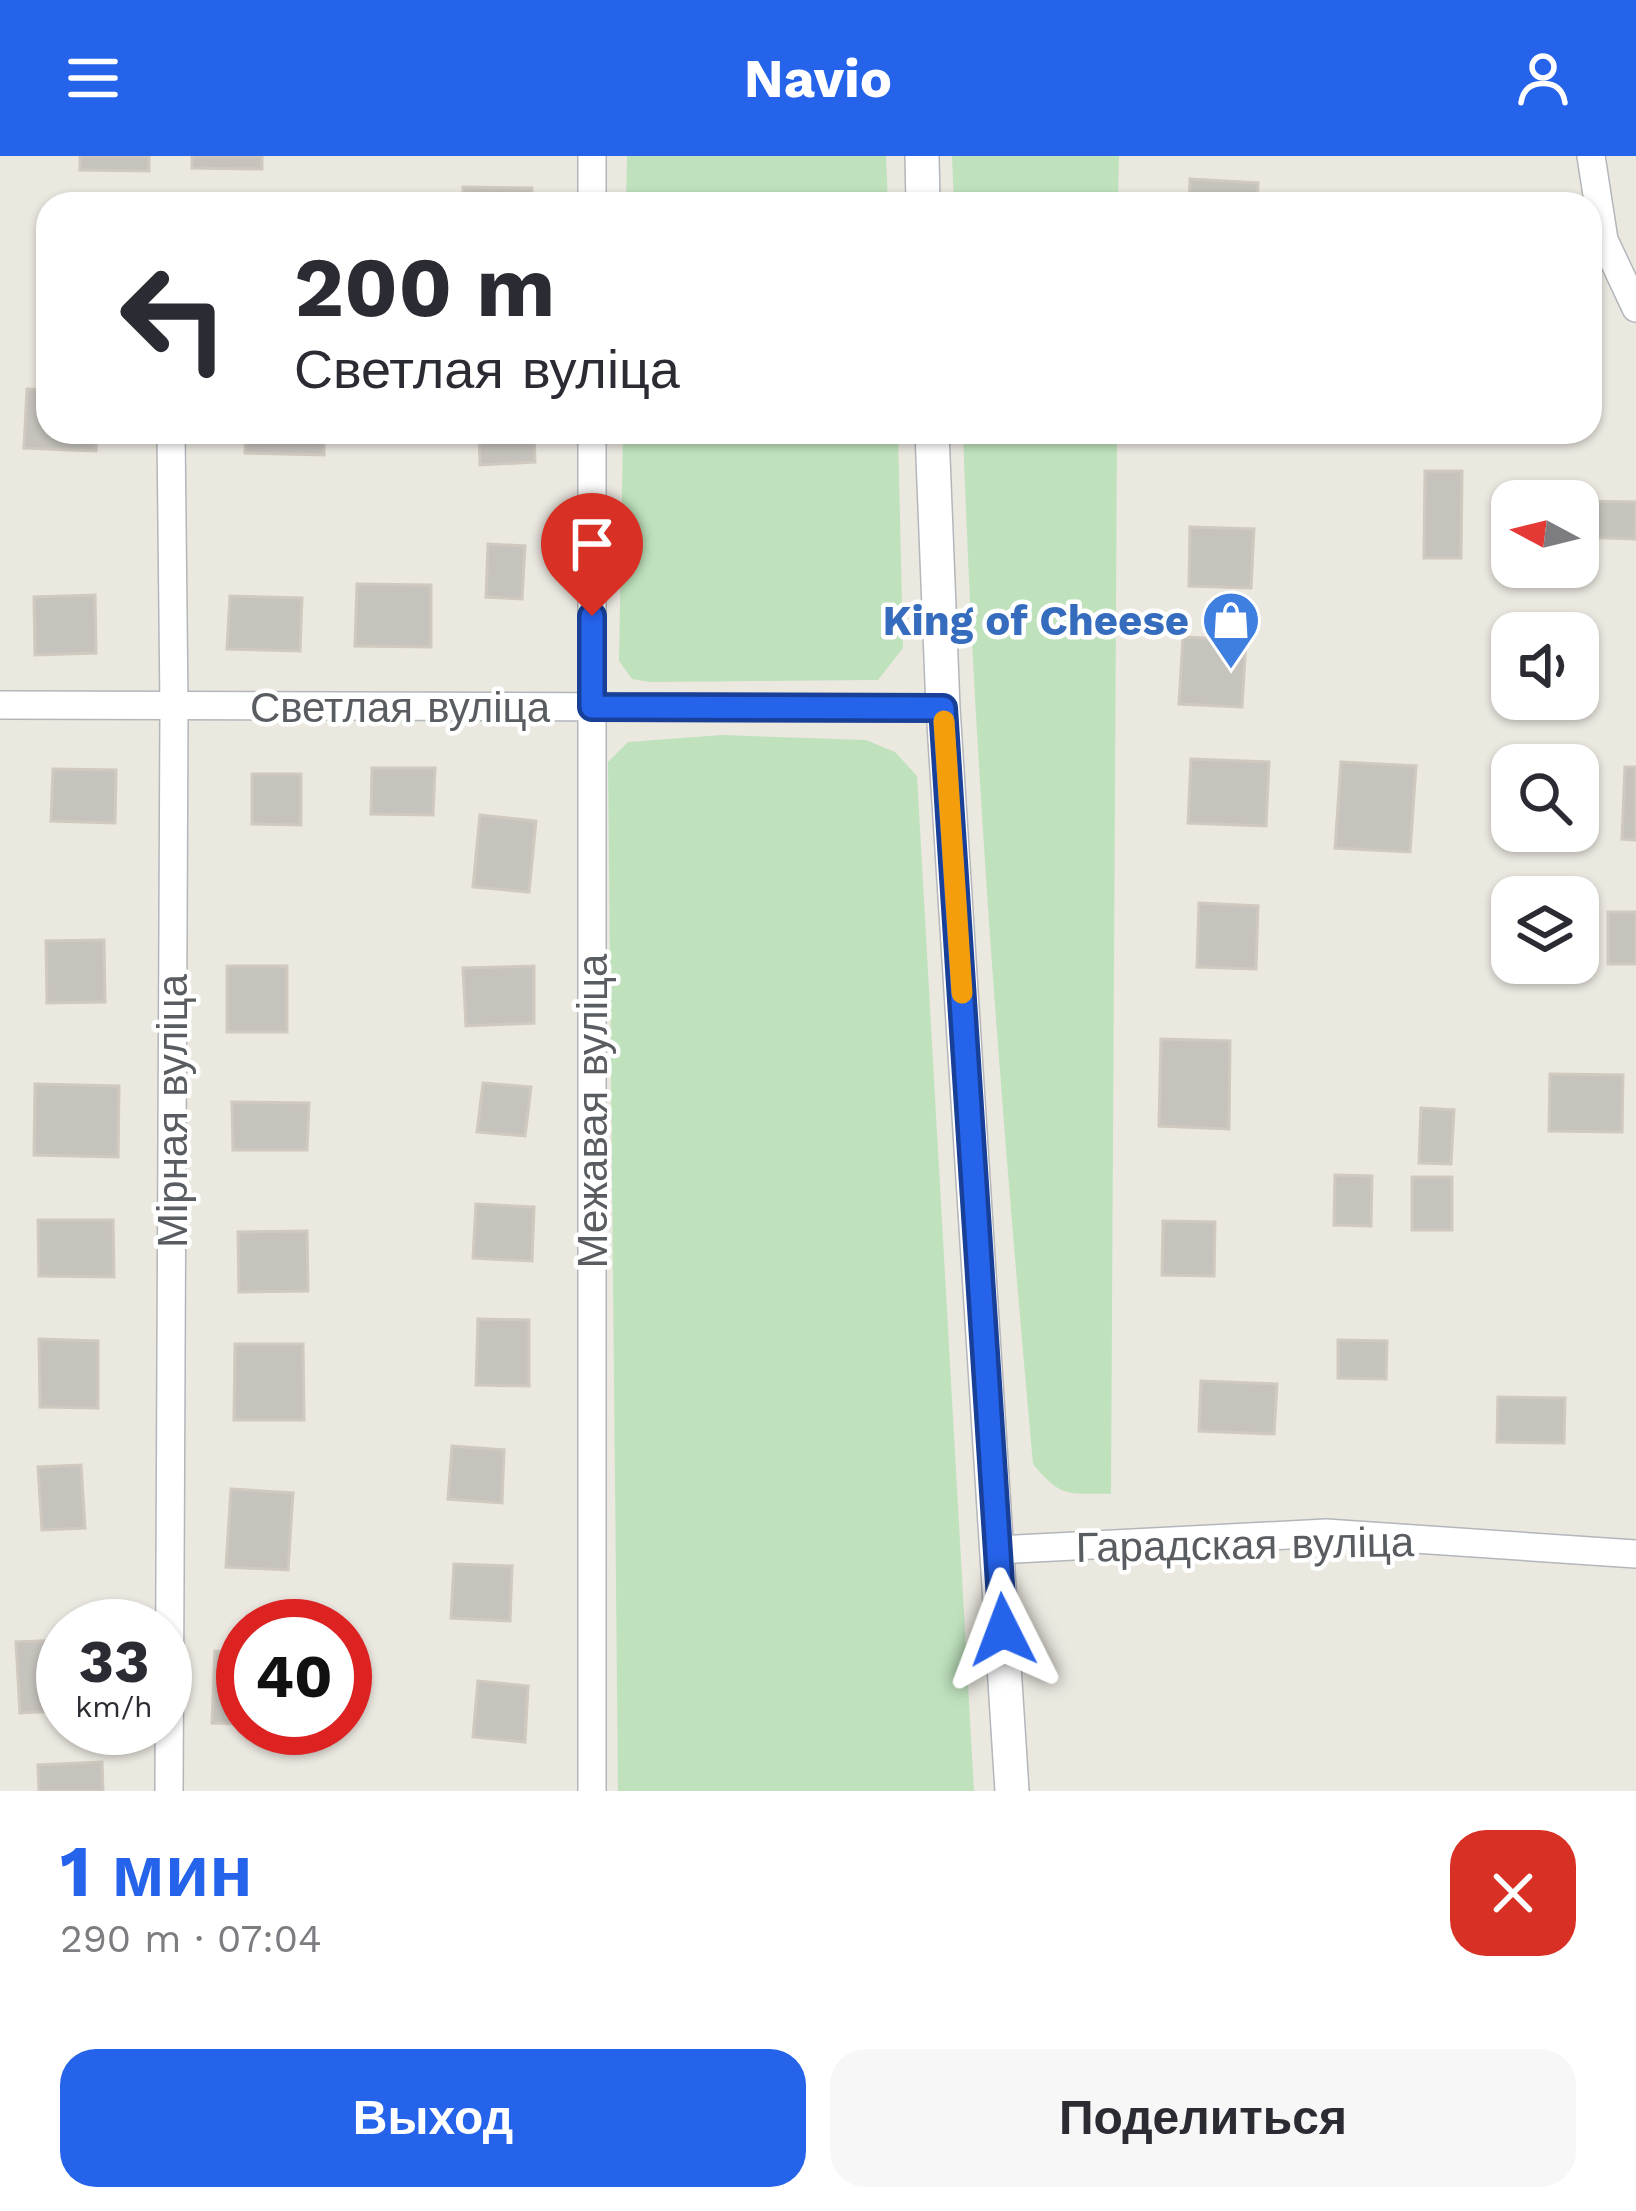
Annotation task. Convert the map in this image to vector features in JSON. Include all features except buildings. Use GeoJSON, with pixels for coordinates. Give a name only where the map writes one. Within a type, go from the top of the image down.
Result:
{"type":"FeatureCollection","features":[{"type":"Feature","properties":{"kind":"street"},"geometry":{"type":"LineString","coordinates":[[592,156],[592,192]]}},
{"type":"Feature","properties":{"kind":"street"},"geometry":{"type":"LineString","coordinates":[[922,156],[923,192]]}},
{"type":"Feature","properties":{"kind":"street"},"geometry":{"type":"LineString","coordinates":[[1592,156],[1597,192]]}},
{"type":"Feature","properties":{"kind":"street"},"geometry":{"type":"LineString","coordinates":[[1602,226],[1636,308]]}},
{"type":"Feature","properties":{"kind":"street","name":"Мірная вуліца"},"geometry":{"type":"LineString","coordinates":[[169,1791],[171,444]]}},
{"type":"Feature","properties":{"kind":"street","name":"Межавая вуліца"},"geometry":{"type":"LineString","coordinates":[[592,444],[592,1791]]}},
{"type":"Feature","properties":{"kind":"street"},"geometry":{"type":"LineString","coordinates":[[932,444],[943,708],[1012,1791]]}},
{"type":"Feature","properties":{"kind":"street","name":"Светлая вуліца"},"geometry":{"type":"LineString","coordinates":[[0,705],[943,708]]}},
{"type":"Feature","properties":{"kind":"street","name":"Гарадская вуліца"},"geometry":{"type":"LineString","coordinates":[[998,1550],[1326,1533],[1636,1554]]}},
{"type":"Feature","properties":{"kind":"green space"},"geometry":{"type":"Polygon","coordinates":[[[627,156],[886,156],[888,192],[626,192],[627,156]]]}},
{"type":"Feature","properties":{"kind":"green space"},"geometry":{"type":"Polygon","coordinates":[[[952,156],[1119,156],[1118,192],[954,192],[952,156]]]}},
{"type":"Feature","properties":{"kind":"green space"},"geometry":{"type":"Polygon","coordinates":[[[623,444],[898,444],[903,648],[878,680],[650,682],[632,679],[619,661],[623,444]]]}},
{"type":"Feature","properties":{"kind":"green space"},"geometry":{"type":"Polygon","coordinates":[[[964,444],[1117,444],[1111,1494],[1066,1492],[1033,1464],[975,690],[964,444]]]}},
{"type":"Feature","properties":{"kind":"green space"},"geometry":{"type":"Polygon","coordinates":[[[722,735],[866,740],[895,752],[917,776],[974,1791],[618,1791],[608,762],[628,742],[722,735]]]}},
{"type":"Feature","properties":{"kind":"slow traffic"},"geometry":{"type":"LineString","coordinates":[[944,721],[962,993]]}},
{"type":"Feature","properties":{"kind":"place","name":"King of Cheese"},"geometry":{"type":"Point","coordinates":[1231,671]}},
{"type":"Feature","properties":{"kind":"route"},"geometry":{"type":"LineString","coordinates":[[592,616],[592,707],[943,708],[1003,1630]]}}]}
